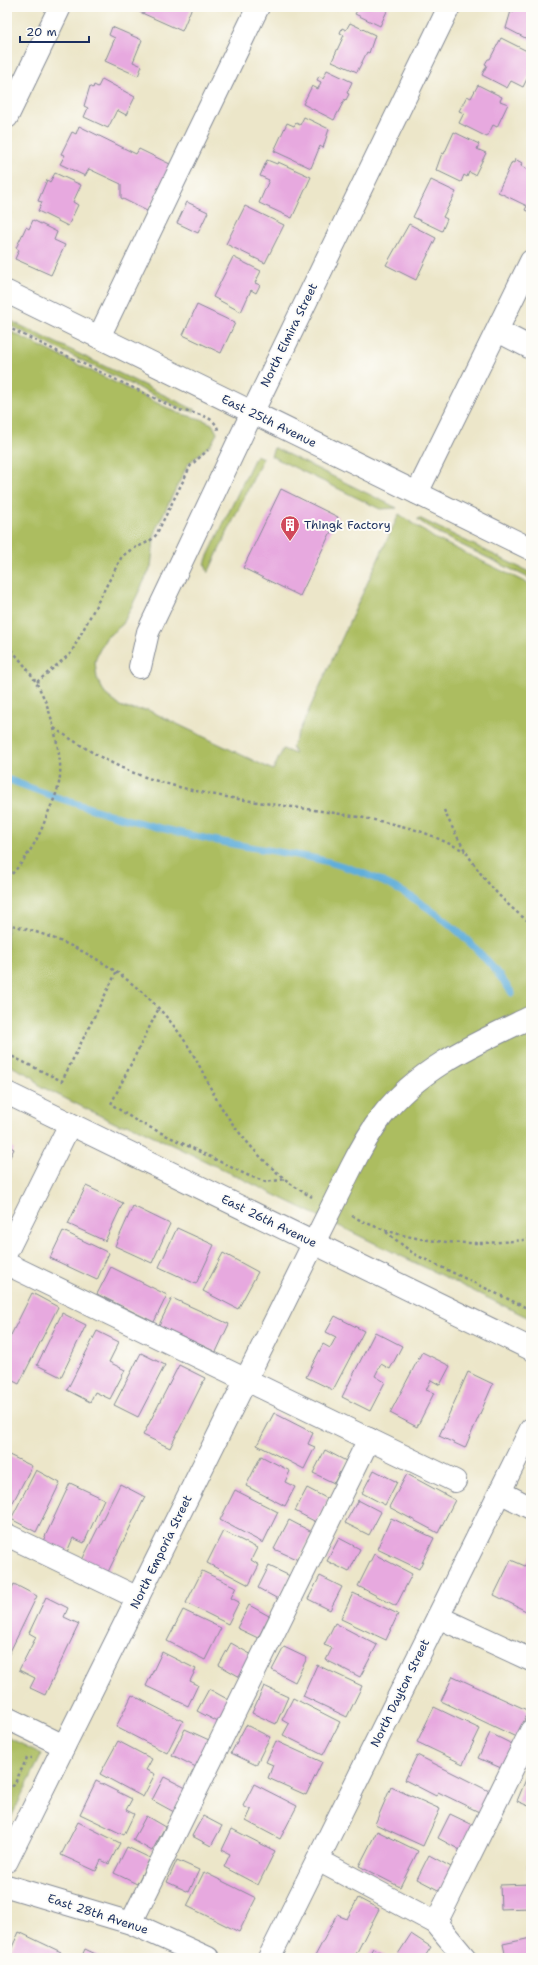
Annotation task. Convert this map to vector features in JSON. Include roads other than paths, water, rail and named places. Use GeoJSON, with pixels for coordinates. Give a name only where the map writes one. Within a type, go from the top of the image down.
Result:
{"type":"FeatureCollection","features":[{"type":"Feature","properties":{"kind":"street"},"geometry":{"type":"LineString","coordinates":[[7,117],[60,7]]}},
{"type":"Feature","properties":{"kind":"street"},"geometry":{"type":"LineString","coordinates":[[99,337],[258,7]]}},
{"type":"Feature","properties":{"kind":"street","name":"North Elmira Street"},"geometry":{"type":"LineString","coordinates":[[140,667],[148,632],[252,413],[449,7]]}},
{"type":"Feature","properties":{"kind":"street"},"geometry":{"type":"LineString","coordinates":[[417,493],[498,332],[531,261]]}},
{"type":"Feature","properties":{"kind":"street","name":"East 25th Avenue"},"geometry":{"type":"LineString","coordinates":[[7,292],[531,549]]}},
{"type":"Feature","properties":{"kind":"street"},"geometry":{"type":"LineString","coordinates":[[498,332],[531,348]]}},
{"type":"Feature","properties":{"kind":"street"},"geometry":{"type":"LineString","coordinates":[[314,1243],[364,1143],[383,1115],[397,1098],[416,1081],[448,1058],[531,1017]]}},
{"type":"Feature","properties":{"kind":"street","name":"East 26th Avenue"},"geometry":{"type":"LineString","coordinates":[[7,1093],[531,1349]]}},
{"type":"Feature","properties":{"kind":"street"},"geometry":{"type":"LineString","coordinates":[[7,1251],[70,1124]]}},
{"type":"Feature","properties":{"kind":"street","name":"North Emporia Street"},"geometry":{"type":"LineString","coordinates":[[7,1861],[314,1243]]}},
{"type":"Feature","properties":{"kind":"street"},"geometry":{"type":"LineString","coordinates":[[7,1264],[456,1481]]}},
{"type":"Feature","properties":{"kind":"street","name":"North Dayton Street"},"geometry":{"type":"LineString","coordinates":[[269,1958],[531,1429]]}},
{"type":"Feature","properties":{"kind":"street"},"geometry":{"type":"LineString","coordinates":[[131,1923],[369,1439]]}},
{"type":"Feature","properties":{"kind":"street"},"geometry":{"type":"LineString","coordinates":[[500,1492],[531,1508]]}},
{"type":"Feature","properties":{"kind":"street"},"geometry":{"type":"LineString","coordinates":[[7,1535],[138,1598]]}},
{"type":"Feature","properties":{"kind":"street"},"geometry":{"type":"LineString","coordinates":[[438,1616],[531,1660]]}},
{"type":"Feature","properties":{"kind":"street"},"geometry":{"type":"LineString","coordinates":[[7,1718],[64,1746]]}},
{"type":"Feature","properties":{"kind":"street"},"geometry":{"type":"LineString","coordinates":[[436,1923],[531,1731]]}},
{"type":"Feature","properties":{"kind":"street"},"geometry":{"type":"LineString","coordinates":[[318,1860],[436,1923],[465,1958]]}},
{"type":"Feature","properties":{"kind":"street","name":"East 28th Avenue"},"geometry":{"type":"LineString","coordinates":[[7,1886],[131,1923],[208,1958]]}},
{"type":"Feature","properties":{"kind":"waterway"},"geometry":{"type":"LineString","coordinates":[[7,779],[55,797],[129,820],[218,841],[317,859],[347,867],[375,878],[428,908],[451,926],[473,946],[493,968],[512,993]]}},
{"type":"Feature","properties":{"kind":"place","name":"Thingk Factory"},"geometry":{"type":"Point","coordinates":[290,542]}}]}
